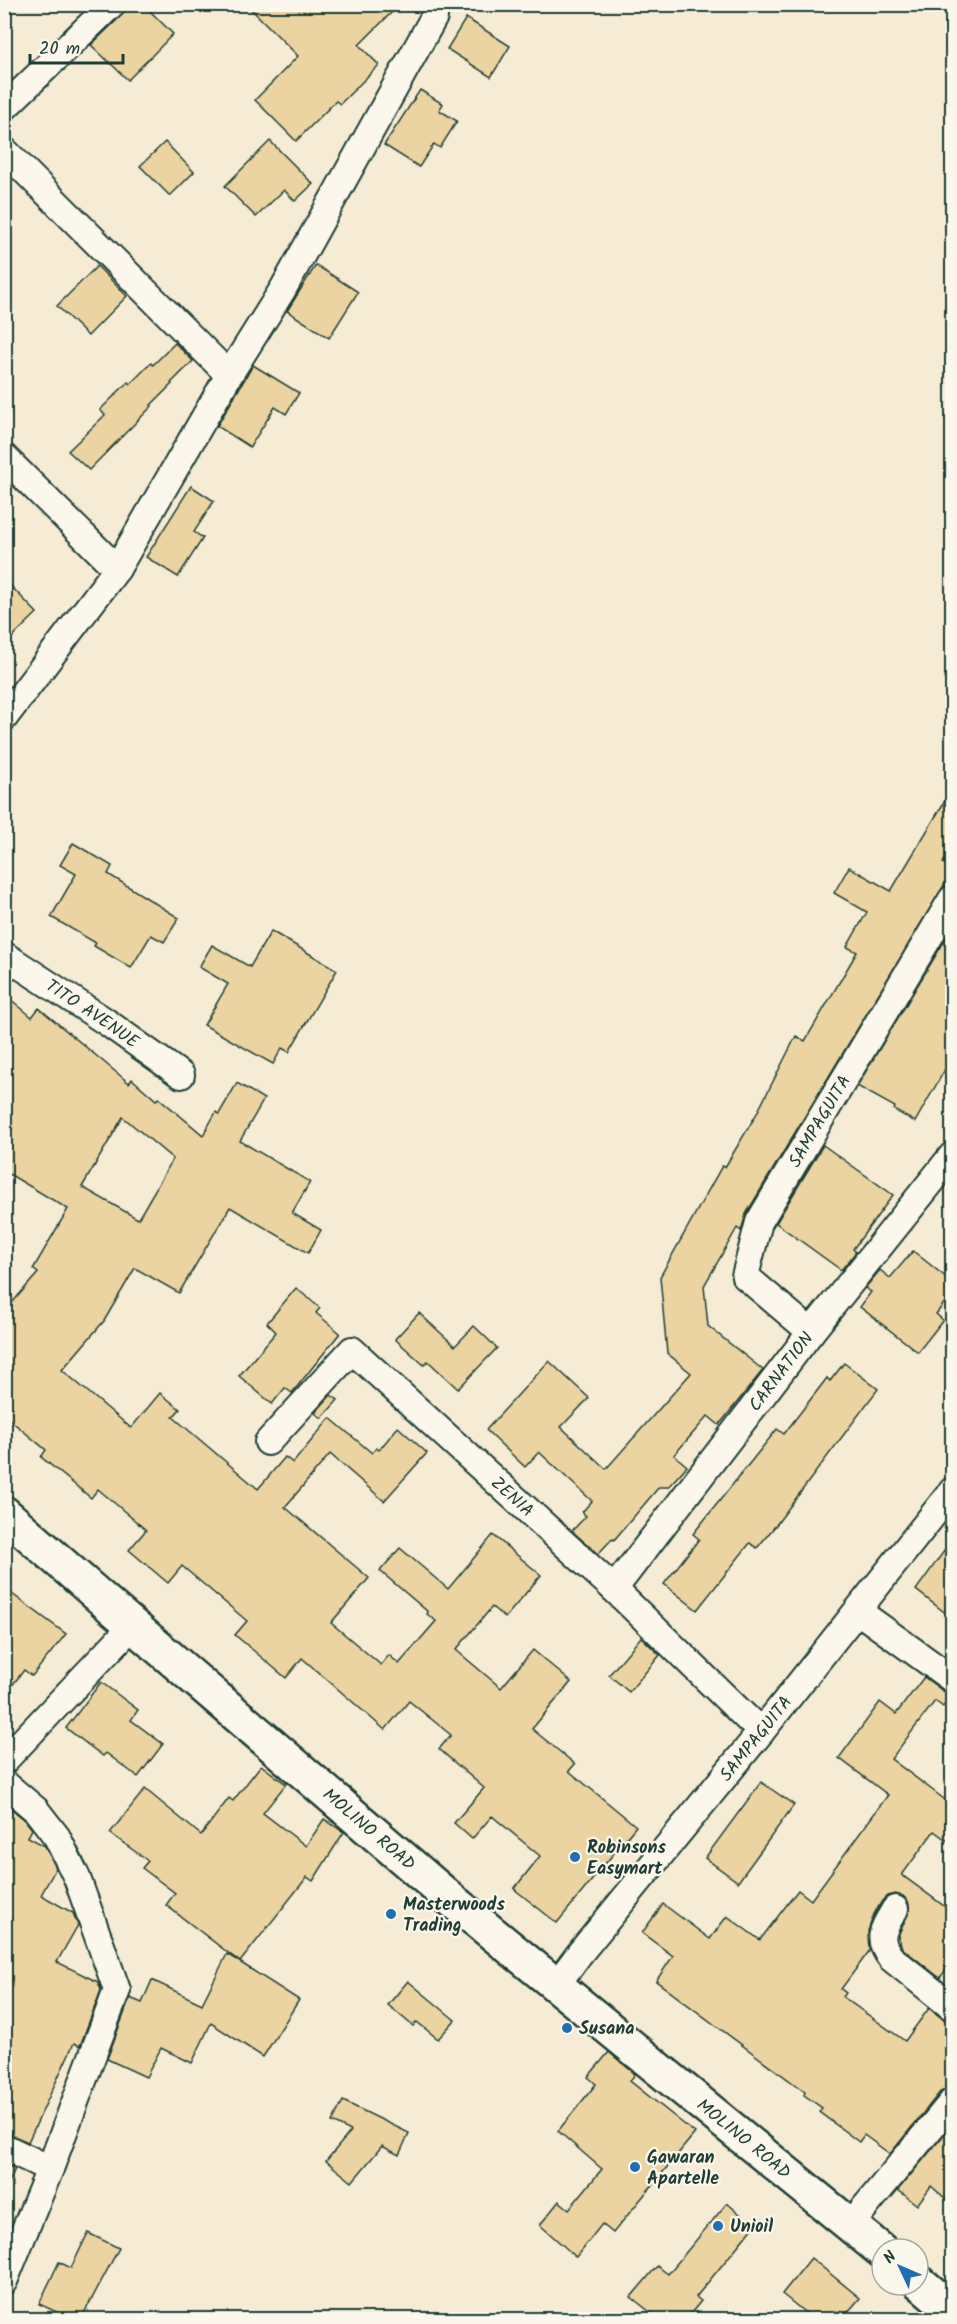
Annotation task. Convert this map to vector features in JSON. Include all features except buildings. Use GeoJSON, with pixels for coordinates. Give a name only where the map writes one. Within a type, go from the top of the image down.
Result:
{"type":"FeatureCollection","features":[{"type":"Feature","properties":{"kind":"main road","name":"MOLINO ROAD"},"geometry":{"type":"LineString","coordinates":[[4,1513],[454,1902],[870,2241]]}},
{"type":"Feature","properties":{"kind":"main road"},"geometry":{"type":"LineString","coordinates":[[930,2291],[952,2310]]}},
{"type":"Feature","properties":{"kind":"street"},"geometry":{"type":"LineString","coordinates":[[4,108],[112,4]]}},
{"type":"Feature","properties":{"kind":"street"},"geometry":{"type":"LineString","coordinates":[[4,718],[117,569],[229,375],[283,289],[430,9]]}},
{"type":"Feature","properties":{"kind":"street"},"geometry":{"type":"LineString","coordinates":[[4,150],[229,375]]}},
{"type":"Feature","properties":{"kind":"street"},"geometry":{"type":"LineString","coordinates":[[4,458],[117,569]]}},
{"type":"Feature","properties":{"kind":"street","name":"SAMPAGUITA"},"geometry":{"type":"LineString","coordinates":[[812,1332],[745,1276],[759,1222],[952,899]]}},
{"type":"Feature","properties":{"kind":"street","name":"TITO AVENUE"},"geometry":{"type":"LineString","coordinates":[[4,955],[105,1021],[181,1075]]}},
{"type":"Feature","properties":{"kind":"street","name":"CARNATION"},"geometry":{"type":"LineString","coordinates":[[614,1589],[812,1332],[952,1156]]}},
{"type":"Feature","properties":{"kind":"street","name":"ZENIA"},"geometry":{"type":"LineString","coordinates":[[268,1442],[352,1350],[614,1589],[761,1732]]}},
{"type":"Feature","properties":{"kind":"street","name":"SAMPAGUITA"},"geometry":{"type":"LineString","coordinates":[[557,1984],[952,1491]]}},
{"type":"Feature","properties":{"kind":"street"},"geometry":{"type":"LineString","coordinates":[[858,1611],[952,1679]]}},
{"type":"Feature","properties":{"kind":"street"},"geometry":{"type":"LineString","coordinates":[[4,1761],[133,1625]]}},
{"type":"Feature","properties":{"kind":"street"},"geometry":{"type":"LineString","coordinates":[[4,1783],[36,1810],[57,1837],[77,1878],[117,1990],[51,2169],[4,2281]]}},
{"type":"Feature","properties":{"kind":"street"},"geometry":{"type":"LineString","coordinates":[[895,1909],[881,1937],[885,1951],[952,2007]]}},
{"type":"Feature","properties":{"kind":"street"},"geometry":{"type":"LineString","coordinates":[[851,2224],[952,2102]]}},
{"type":"Feature","properties":{"kind":"street"},"geometry":{"type":"LineString","coordinates":[[4,2146],[51,2169]]}},
{"type":"Feature","properties":{"kind":"place","name":"Robinsons Easymart"},"geometry":{"type":"Point","coordinates":[575,1857]}},
{"type":"Feature","properties":{"kind":"place","name":"Masterwoods Trading"},"geometry":{"type":"Point","coordinates":[391,1914]}},
{"type":"Feature","properties":{"kind":"place","name":"Susana"},"geometry":{"type":"Point","coordinates":[567,2028]}},
{"type":"Feature","properties":{"kind":"place","name":"Gawaran Apartelle"},"geometry":{"type":"Point","coordinates":[635,2167]}},
{"type":"Feature","properties":{"kind":"place","name":"Unioil"},"geometry":{"type":"Point","coordinates":[718,2226]}}]}
